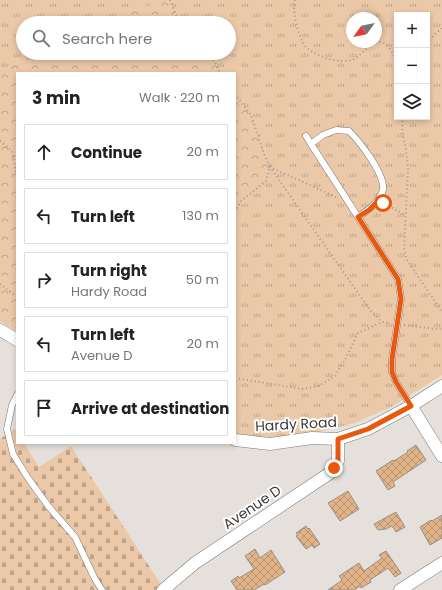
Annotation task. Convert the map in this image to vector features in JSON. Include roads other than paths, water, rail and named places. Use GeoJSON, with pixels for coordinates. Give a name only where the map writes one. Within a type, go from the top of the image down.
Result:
{"type":"FeatureCollection","features":[{"type":"Feature","properties":{"kind":"street"},"geometry":{"type":"LineString","coordinates":[[0,330],[16,339]]}},
{"type":"Feature","properties":{"kind":"street","name":"Hardy Road"},"geometry":{"type":"LineString","coordinates":[[236,440],[270,444],[312,438],[338,439],[368,429],[411,406],[442,386]]}},
{"type":"Feature","properties":{"kind":"street"},"geometry":{"type":"LineString","coordinates":[[411,406],[442,456]]}},
{"type":"Feature","properties":{"kind":"street","name":"Avenue D"},"geometry":{"type":"LineString","coordinates":[[163,590],[195,564],[330,473],[338,462],[338,439]]}},
{"type":"Feature","properties":{"kind":"street"},"geometry":{"type":"LineString","coordinates":[[400,590],[442,563]]}},
{"type":"Feature","properties":{"kind":"lane"},"geometry":{"type":"LineString","coordinates":[[312,144],[323,135],[336,130],[349,131],[359,141],[380,174],[384,188],[379,200],[369,210],[358,217]]}},
{"type":"Feature","properties":{"kind":"lane"},"geometry":{"type":"LineString","coordinates":[[306,136],[398,279],[401,299],[396,324],[392,372],[396,382],[411,406]]}},
{"type":"Feature","properties":{"kind":"lane"},"geometry":{"type":"LineString","coordinates":[[16,397],[12,405],[7,429],[13,454],[49,507],[75,536],[95,579],[102,590]]}}]}
